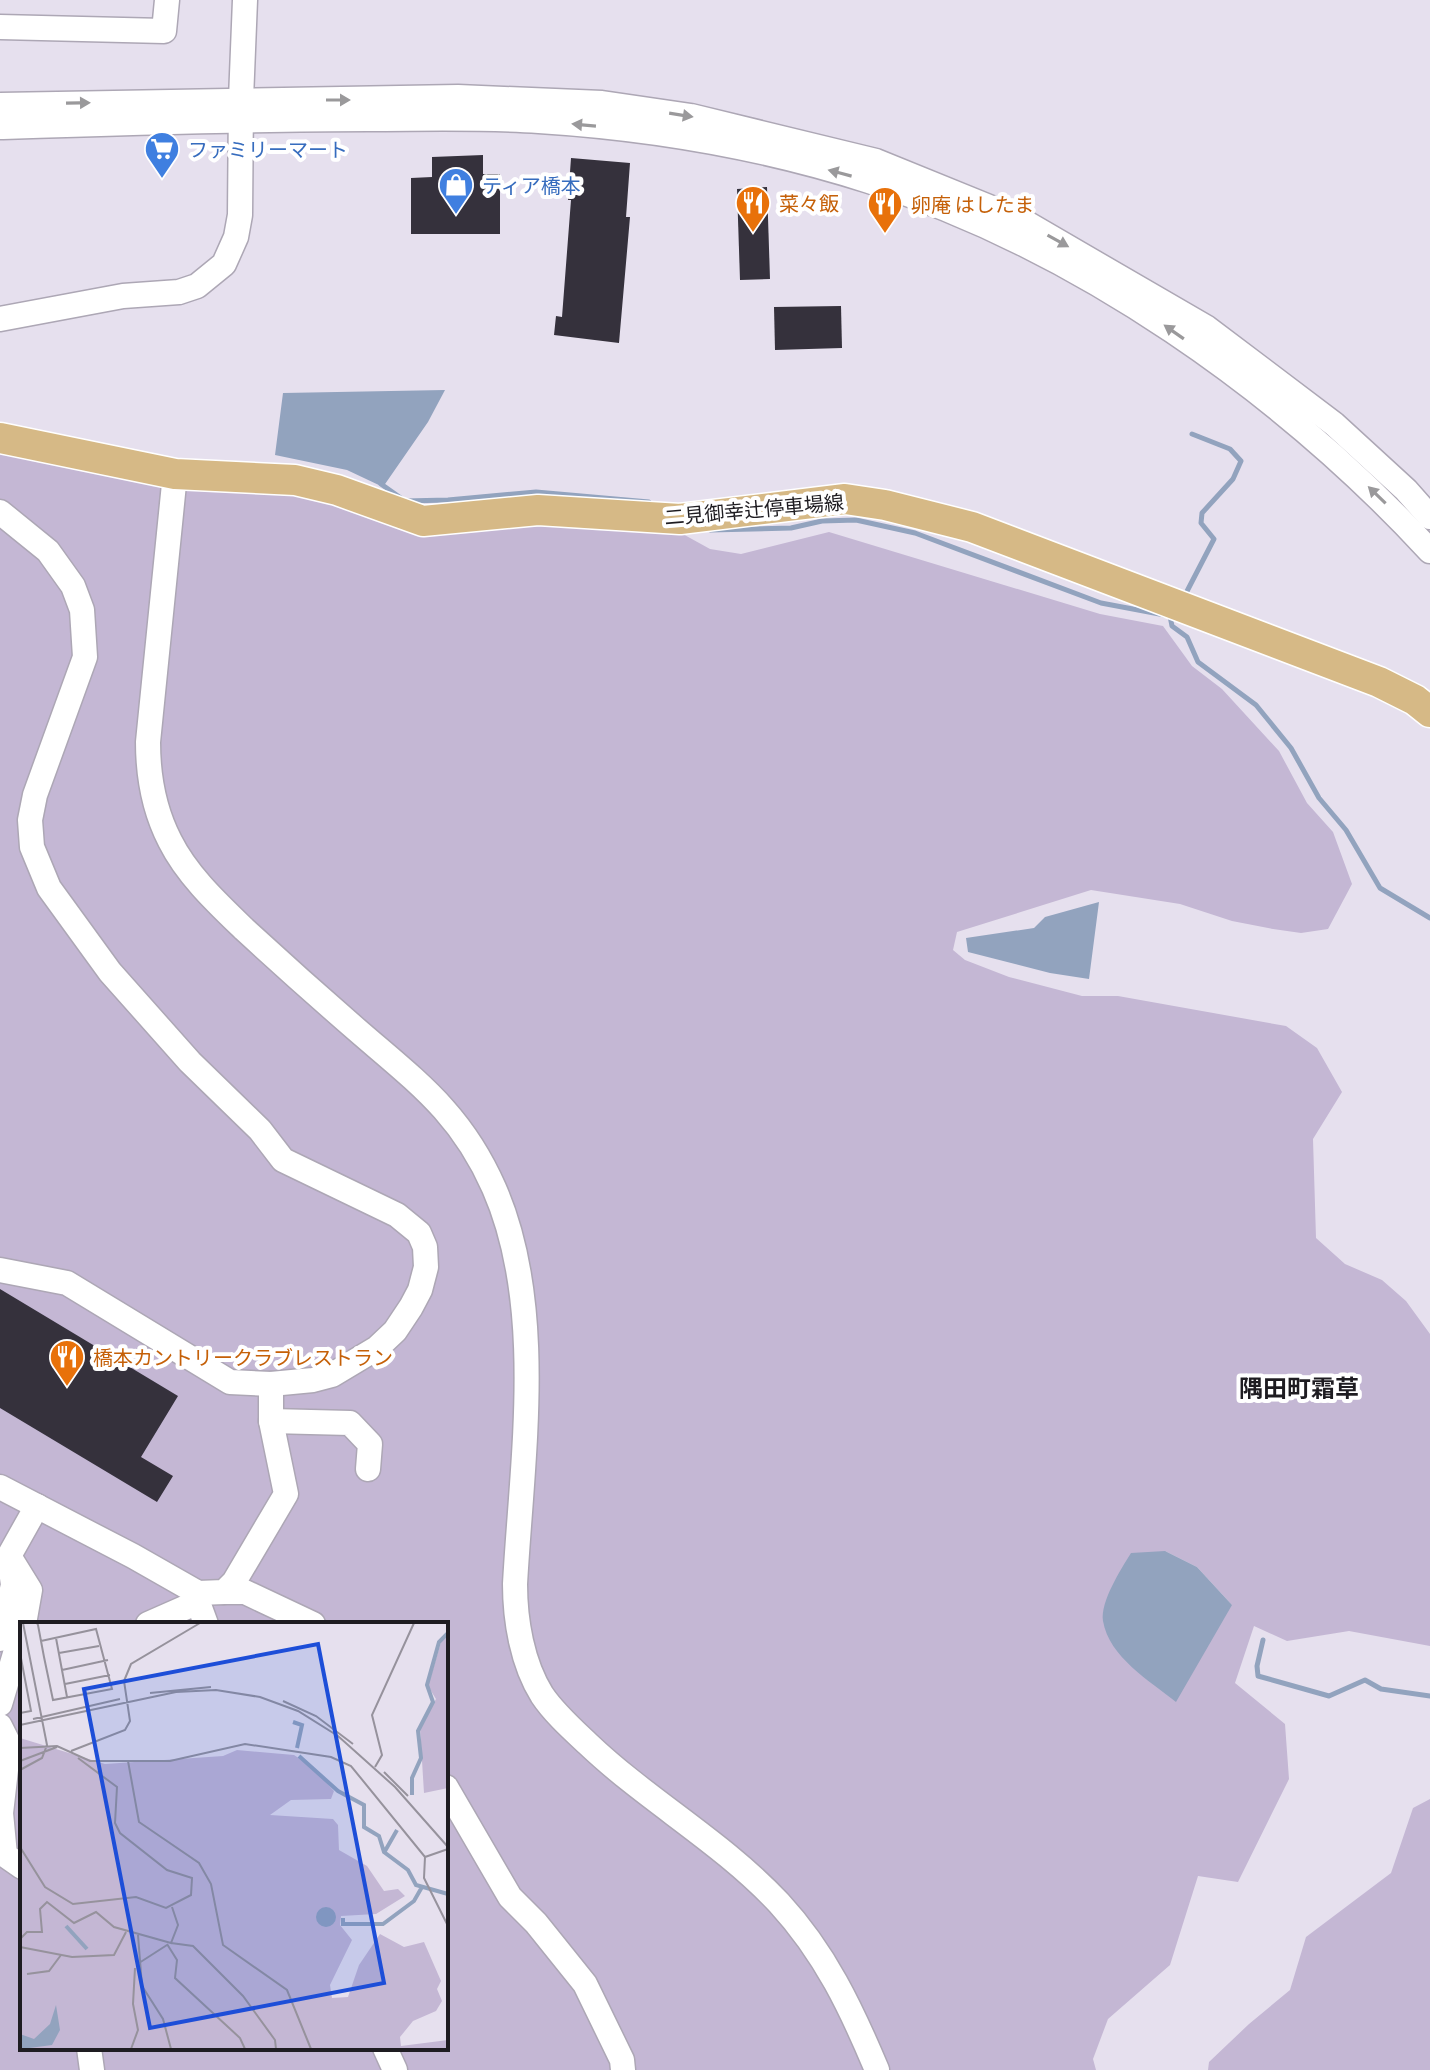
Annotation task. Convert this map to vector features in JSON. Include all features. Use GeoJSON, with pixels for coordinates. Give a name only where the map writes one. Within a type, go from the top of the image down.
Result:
{"type":"FeatureCollection","features":[{"type":"Feature","properties":{"kind":"main road","name":"二見御幸辻停車場線"},"geometry":{"type":"LineString","coordinates":[[0,438],[175,474],[295,480],[337,490],[423,521],[538,510],[680,519],[845,499],[885,505],[972,527],[1379,682],[1415,700],[1430,712]]}},
{"type":"Feature","properties":{"kind":"street"},"geometry":{"type":"LineString","coordinates":[[0,27],[164,31],[167,0]]}},
{"type":"Feature","properties":{"kind":"street"},"geometry":{"type":"LineString","coordinates":[[0,319],[123,296],[179,292],[197,286],[224,264],[236,237],[240,215],[245,0]]}},
{"type":"Feature","properties":{"kind":"street"},"geometry":{"type":"LineString","coordinates":[[0,127],[341,100],[458,97],[602,103],[691,116],[876,161],[1021,220],[1207,328],[1334,424],[1406,490],[1430,517]]}},
{"type":"Feature","properties":{"kind":"street"},"geometry":{"type":"LineString","coordinates":[[0,105],[241,109],[537,121],[678,137],[774,155],[870,181],[1025,245],[1162,324],[1234,373],[1305,430],[1380,498],[1430,551]]}},
{"type":"Feature","properties":{"kind":"street"},"geometry":{"type":"LineString","coordinates":[[175,474],[148,742],[148,770],[155,805],[170,842],[213,899],[289,971],[432,1094],[461,1129],[495,1191],[513,1244],[523,1290],[527,1366],[515,1607],[528,1665],[543,1695],[576,1733],[608,1763],[740,1866],[779,1904],[818,1951],[850,2005],[877,2070]]}},
{"type":"Feature","properties":{"kind":"street"},"geometry":{"type":"LineString","coordinates":[[0,512],[48,551],[73,586],[82,610],[85,657],[35,795],[30,820],[32,847],[49,888],[110,972],[190,1062],[260,1130],[283,1160],[397,1215],[419,1233],[425,1247],[426,1267],[420,1290],[395,1331],[377,1348],[332,1375],[271,1384],[230,1382],[67,1283],[0,1270]]}},
{"type":"Feature","properties":{"kind":"street"},"geometry":{"type":"LineString","coordinates":[[154,1622],[201,1606],[224,1592],[234,1582],[286,1494],[271,1421],[271,1384]]}},
{"type":"Feature","properties":{"kind":"street"},"geometry":{"type":"LineString","coordinates":[[271,1421],[350,1423],[370,1444],[368,1469]]}},
{"type":"Feature","properties":{"kind":"street"},"geometry":{"type":"LineString","coordinates":[[0,1487],[37,1506],[201,1606]]}},
{"type":"Feature","properties":{"kind":"street"},"geometry":{"type":"LineString","coordinates":[[4,1552],[37,1506]]}},
{"type":"Feature","properties":{"kind":"street"},"geometry":{"type":"LineString","coordinates":[[4,1552],[30,1590],[24,1622]]}},
{"type":"Feature","properties":{"kind":"street"},"geometry":{"type":"LineString","coordinates":[[0,1639],[13,1585],[4,1552]]}},
{"type":"Feature","properties":{"kind":"street"},"geometry":{"type":"LineString","coordinates":[[224,1592],[245,1592],[309,1622]]}},
{"type":"Feature","properties":{"kind":"street"},"geometry":{"type":"LineString","coordinates":[[0,1704],[16,1671],[20,1644]]}},
{"type":"Feature","properties":{"kind":"street"},"geometry":{"type":"LineString","coordinates":[[0,1726],[9,1744],[1,1813],[5,1855],[20,1866]]}},
{"type":"Feature","properties":{"kind":"street"},"geometry":{"type":"LineString","coordinates":[[448,1790],[510,1897],[536,1923],[585,1984],[622,2060],[623,2070]]}},
{"type":"Feature","properties":{"kind":"street"},"geometry":{"type":"LineString","coordinates":[[89,2050],[92,2070]]}},
{"type":"Feature","properties":{"kind":"street"},"geometry":{"type":"LineString","coordinates":[[386,2050],[395,2070]]}},
{"type":"Feature","properties":{"kind":"shaded area"},"geometry":{"type":"Polygon","coordinates":[[[0,449],[37,462],[126,476],[272,484],[448,531],[585,524],[681,533],[710,549],[741,554],[829,532],[1100,614],[1163,626],[1192,666],[1222,689],[1279,751],[1307,803],[1333,832],[1352,884],[1328,929],[1301,933],[1273,929],[1232,921],[1180,904],[1091,890],[957,932],[953,950],[965,960],[1009,977],[1082,996],[1118,996],[1286,1026],[1317,1048],[1342,1092],[1313,1139],[1316,1238],[1345,1264],[1382,1280],[1406,1301],[1430,1334],[1430,1646],[1349,1631],[1287,1641],[1254,1626],[1235,1683],[1285,1724],[1289,1779],[1238,1882],[1198,1876],[1170,1965],[1108,2019],[1093,2059],[1096,2070],[0,2070],[0,449]],[[1165,1551],[1232,1605],[1197,1567],[1165,1551]]]}},
{"type":"Feature","properties":{"kind":"shaded area"},"geometry":{"type":"Polygon","coordinates":[[[1430,1799],[1430,2070],[1208,2070],[1209,2062],[1290,1990],[1306,1937],[1391,1873],[1413,1808],[1430,1799]]]}},
{"type":"Feature","properties":{"kind":"water"},"geometry":{"type":"Polygon","coordinates":[[[445,390],[428,422],[383,487],[347,470],[275,455],[283,393],[445,390]]]}},
{"type":"Feature","properties":{"kind":"water"},"geometry":{"type":"Polygon","coordinates":[[[1099,902],[1089,979],[1050,973],[968,952],[966,938],[1034,928],[1045,917],[1099,902]]]}},
{"type":"Feature","properties":{"kind":"water"},"geometry":{"type":"Polygon","coordinates":[[[1165,1551],[1197,1567],[1232,1605],[1176,1702],[1122,1657],[1113,1646],[1103,1621],[1108,1595],[1131,1553],[1165,1551]]]}},
{"type":"Feature","properties":{"kind":"building","name":"ティア橋本"},"geometry":{"type":"Polygon","coordinates":[[[483,155],[483,174],[500,174],[500,234],[411,234],[411,178],[432,177],[432,157],[483,155]]]}},
{"type":"Feature","properties":{"kind":"building"},"geometry":{"type":"Polygon","coordinates":[[[571,158],[630,163],[626,217],[630,217],[619,343],[554,335],[556,316],[562,317],[571,158]]]}},
{"type":"Feature","properties":{"kind":"building"},"geometry":{"type":"Polygon","coordinates":[[[767,187],[770,279],[740,280],[737,189],[767,187]]]}},
{"type":"Feature","properties":{"kind":"building"},"geometry":{"type":"Polygon","coordinates":[[[841,306],[842,348],[775,350],[774,307],[841,306]]]}},
{"type":"Feature","properties":{"kind":"building"},"geometry":{"type":"Polygon","coordinates":[[[0,1289],[178,1396],[141,1457],[173,1476],[157,1502],[0,1408],[0,1289]]]}},
{"type":"Feature","properties":{"kind":"waterway"},"geometry":{"type":"LineString","coordinates":[[1184,597],[1214,539],[1201,523],[1202,513],[1233,479],[1241,461],[1230,449],[1192,434]]}},
{"type":"Feature","properties":{"kind":"waterway"},"geometry":{"type":"LineString","coordinates":[[381,484],[405,501],[536,492],[649,502]]}},
{"type":"Feature","properties":{"kind":"waterway"},"geometry":{"type":"LineString","coordinates":[[710,530],[791,528],[822,521],[856,520],[915,533],[1101,603],[1170,616],[1172,626],[1187,637],[1198,662],[1256,705],[1291,748],[1319,798],[1346,830],[1380,888],[1430,918]]}},
{"type":"Feature","properties":{"kind":"waterway"},"geometry":{"type":"LineString","coordinates":[[1263,1640],[1258,1676],[1329,1696],[1365,1680],[1381,1689],[1430,1696]]}},
{"type":"Feature","properties":{"kind":"place","name":"ファミリーマート"},"geometry":{"type":"Point","coordinates":[162,180]}},
{"type":"Feature","properties":{"kind":"place","name":"ティア橋本"},"geometry":{"type":"Point","coordinates":[456,216]}},
{"type":"Feature","properties":{"kind":"place","name":"菜々飯"},"geometry":{"type":"Point","coordinates":[753,234]}},
{"type":"Feature","properties":{"kind":"place","name":"卵庵 はしたま"},"geometry":{"type":"Point","coordinates":[885,235]}},
{"type":"Feature","properties":{"kind":"place","name":"橋本カントリークラブレストラン"},"geometry":{"type":"Point","coordinates":[67,1388]}},
{"type":"Feature","properties":{"kind":"district","name":"隅田町霜草"},"geometry":{"type":"Point","coordinates":[1299,1387]}}]}
